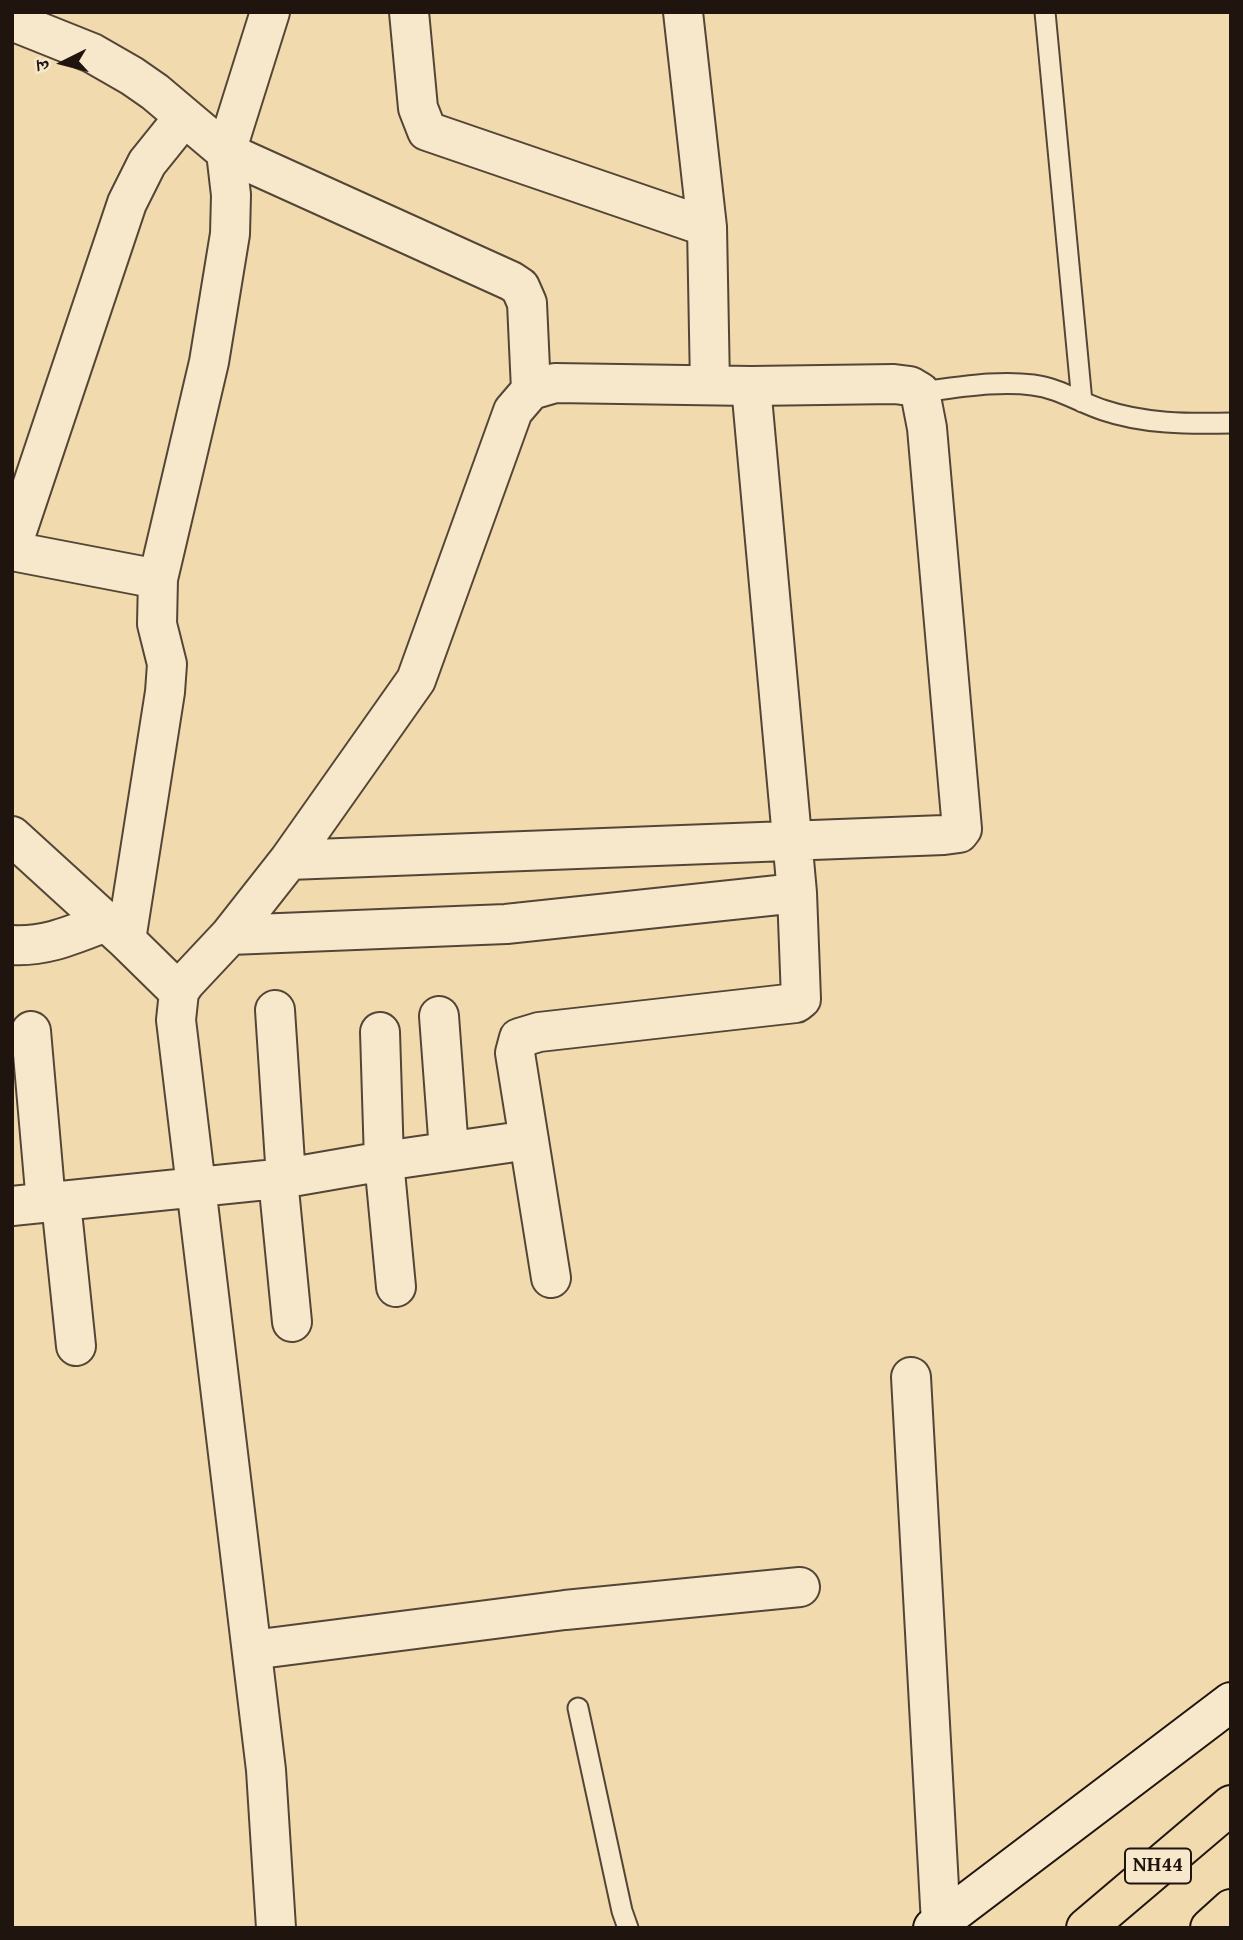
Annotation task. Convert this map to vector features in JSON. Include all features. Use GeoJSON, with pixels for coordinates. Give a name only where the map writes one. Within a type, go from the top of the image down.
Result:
{"type":"FeatureCollection","features":[{"type":"Feature","properties":{"kind":"highway","name":"NH44"},"geometry":{"type":"LineString","coordinates":[[1086,1928],[1231,1805]]}},
{"type":"Feature","properties":{"kind":"highway"},"geometry":{"type":"LineString","coordinates":[[1210,1928],[1231,1909]]}},
{"type":"Feature","properties":{"kind":"street"},"geometry":{"type":"LineString","coordinates":[[116,931],[165,692],[167,664],[157,624],[158,579],[209,362],[230,234],[231,195],[226,152],[270,12]]}},
{"type":"Feature","properties":{"kind":"street"},"geometry":{"type":"LineString","coordinates":[[409,12],[418,108],[427,131],[707,227]]}},
{"type":"Feature","properties":{"kind":"street"},"geometry":{"type":"LineString","coordinates":[[683,12],[707,227],[709,385]]}},
{"type":"Feature","properties":{"kind":"street"},"geometry":{"type":"LineString","coordinates":[[12,21],[92,52],[155,92],[226,152],[520,287],[527,303],[531,390]]}},
{"type":"Feature","properties":{"kind":"street"},"geometry":{"type":"LineString","coordinates":[[158,579],[12,548],[127,203],[147,163],[184,117]]}},
{"type":"Feature","properties":{"kind":"street"},"geometry":{"type":"LineString","coordinates":[[276,1928],[266,1770],[176,1020],[179,992],[289,860],[416,680],[513,411],[531,390],[555,383],[751,386],[894,384],[910,386],[920,392],[927,428],[962,829],[959,832],[792,842],[289,860]]}},
{"type":"Feature","properties":{"kind":"street"},"geometry":{"type":"LineString","coordinates":[[551,1278],[515,1053],[519,1038],[539,1032],[799,1002],[797,893],[751,386]]}},
{"type":"Feature","properties":{"kind":"street"},"geometry":{"type":"LineString","coordinates":[[12,836],[179,992]]}},
{"type":"Feature","properties":{"kind":"street"},"geometry":{"type":"LineString","coordinates":[[230,934],[506,924],[797,893]]}},
{"type":"Feature","properties":{"kind":"street"},"geometry":{"type":"LineString","coordinates":[[12,945],[34,946],[116,931]]}},
{"type":"Feature","properties":{"kind":"street"},"geometry":{"type":"LineString","coordinates":[[275,1010],[282,1179],[292,1322]]}},
{"type":"Feature","properties":{"kind":"street"},"geometry":{"type":"LineString","coordinates":[[439,1016],[449,1151]]}},
{"type":"Feature","properties":{"kind":"street"},"geometry":{"type":"LineString","coordinates":[[31,1031],[40,1204],[76,1346]]}},
{"type":"Feature","properties":{"kind":"street"},"geometry":{"type":"LineString","coordinates":[[380,1032],[384,1161],[396,1287]]}},
{"type":"Feature","properties":{"kind":"street"},"geometry":{"type":"LineString","coordinates":[[40,1204],[282,1179],[529,1140]]}},
{"type":"Feature","properties":{"kind":"street"},"geometry":{"type":"LineString","coordinates":[[911,1377],[937,1926]]}},
{"type":"Feature","properties":{"kind":"street"},"geometry":{"type":"LineString","coordinates":[[252,1650],[565,1609],[800,1587]]}},
{"type":"Feature","properties":{"kind":"street"},"geometry":{"type":"LineString","coordinates":[[937,1926],[1231,1702]]}},
{"type":"Feature","properties":{"kind":"lane"},"geometry":{"type":"LineString","coordinates":[[1045,12],[1082,402]]}},
{"type":"Feature","properties":{"kind":"lane"},"geometry":{"type":"LineString","coordinates":[[920,392],[1013,383],[1052,388],[1105,411],[1164,422],[1231,423]]}},
{"type":"Feature","properties":{"kind":"lane"},"geometry":{"type":"LineString","coordinates":[[578,1708],[628,1928]]}}]}
